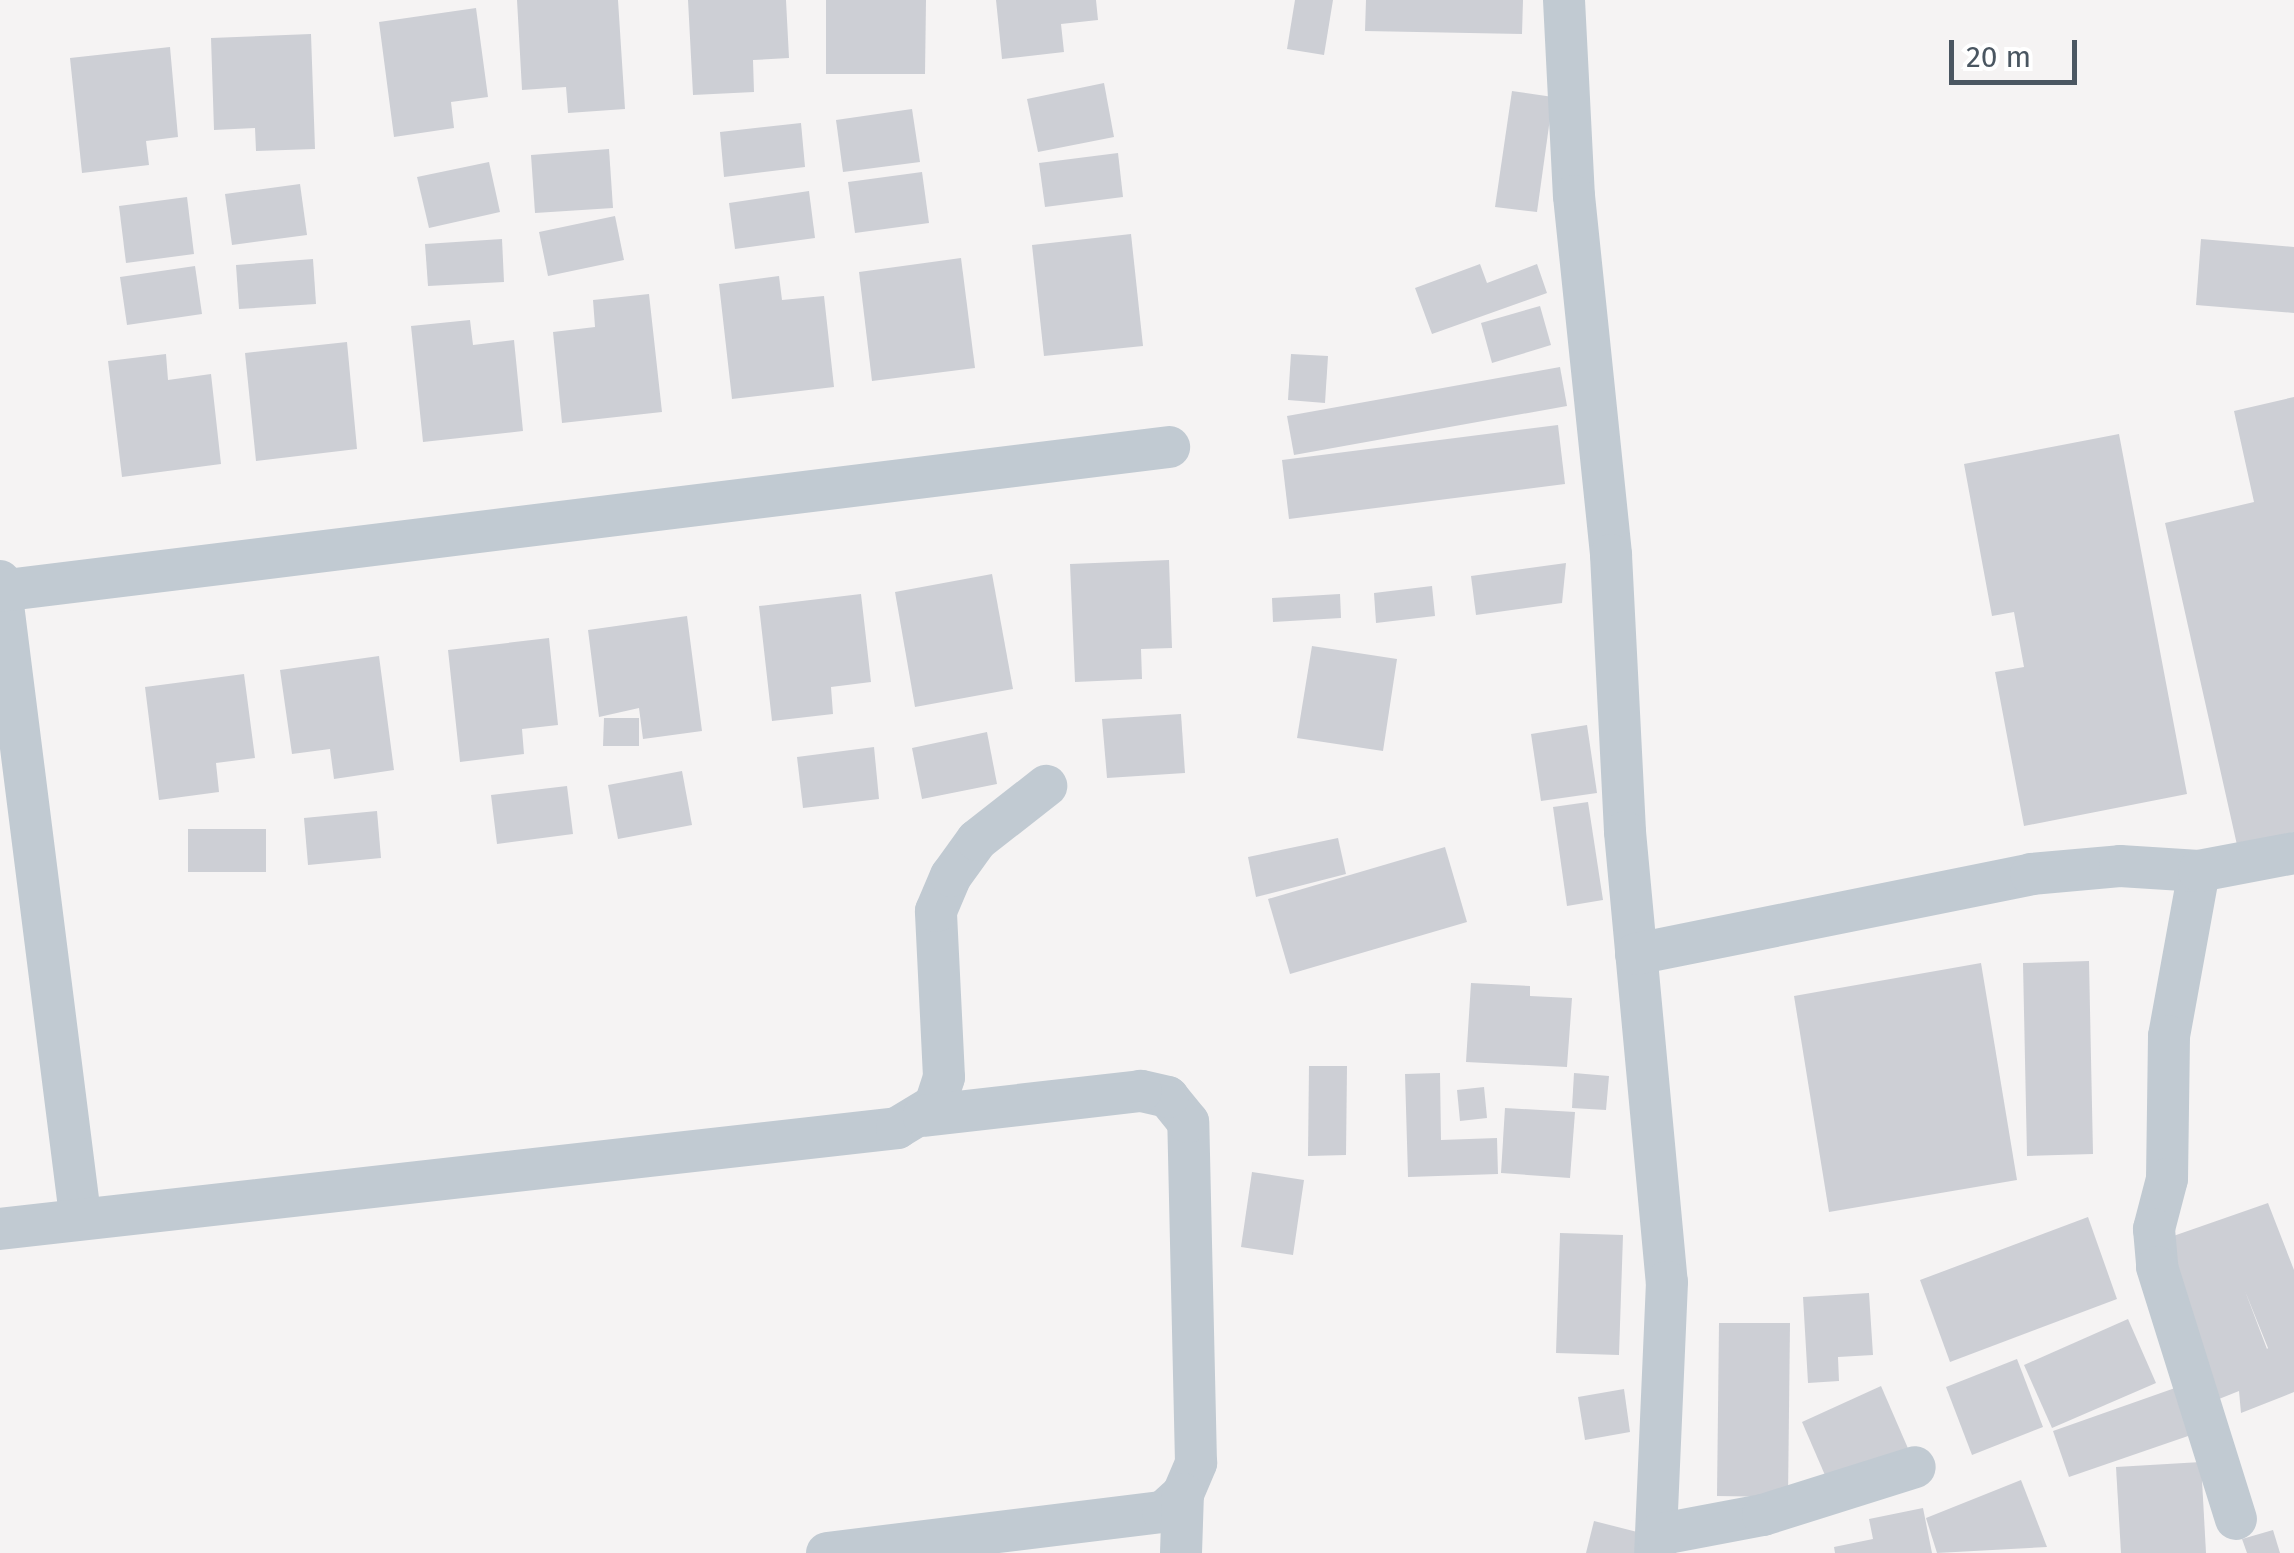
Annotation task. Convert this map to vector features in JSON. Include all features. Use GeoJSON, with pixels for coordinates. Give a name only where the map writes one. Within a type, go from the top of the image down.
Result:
{"type":"FeatureCollection","features":[{"type":"Feature","properties":{"kind":"street"},"geometry":{"type":"LineString","coordinates":[[1564,0],[1636,954],[1667,1282],[1656,1544],[1763,1516],[1915,1467]]}},
{"type":"Feature","properties":{"kind":"street"},"geometry":{"type":"LineString","coordinates":[[1,590],[1169,447]]}},
{"type":"Feature","properties":{"kind":"street"},"geometry":{"type":"LineString","coordinates":[[0,580],[80,1215]]}},
{"type":"Feature","properties":{"kind":"street"},"geometry":{"type":"LineString","coordinates":[[923,1116],[944,1077],[936,911],[977,840],[1046,786]]}},
{"type":"Feature","properties":{"kind":"street"},"geometry":{"type":"LineString","coordinates":[[1636,954],[2031,874],[2120,866],[2199,871],[2294,853]]}},
{"type":"Feature","properties":{"kind":"street"},"geometry":{"type":"LineString","coordinates":[[2199,871],[2169,1036],[2167,1179],[2154,1229],[2157,1267],[2236,1519]]}},
{"type":"Feature","properties":{"kind":"street"},"geometry":{"type":"LineString","coordinates":[[0,1229],[80,1215],[896,1128],[923,1116],[1142,1091],[1168,1097],[1188,1122],[1199,1435],[1183,1494],[1180,1553]]}},
{"type":"Feature","properties":{"kind":"street"},"geometry":{"type":"LineString","coordinates":[[827,1553],[1163,1512],[1183,1494]]}},
{"type":"Feature","properties":{"kind":"building"},"geometry":{"type":"Polygon","coordinates":[[[517,0],[618,0],[625,109],[568,113],[566,87],[522,90],[517,0]]]}},
{"type":"Feature","properties":{"kind":"building"},"geometry":{"type":"Polygon","coordinates":[[[688,0],[786,0],[789,58],[753,60],[754,92],[693,95],[688,0]]]}},
{"type":"Feature","properties":{"kind":"building"},"geometry":{"type":"Polygon","coordinates":[[[826,0],[926,0],[925,74],[826,74],[826,0]]]}},
{"type":"Feature","properties":{"kind":"building"},"geometry":{"type":"Polygon","coordinates":[[[996,0],[1096,0],[1098,20],[1061,24],[1064,52],[1002,59],[996,0]]]}},
{"type":"Feature","properties":{"kind":"building"},"geometry":{"type":"Polygon","coordinates":[[[1295,0],[1333,0],[1324,55],[1287,49],[1295,0]]]}},
{"type":"Feature","properties":{"kind":"building"},"geometry":{"type":"Polygon","coordinates":[[[1366,0],[1523,0],[1522,34],[1365,31],[1366,0]]]}},
{"type":"Feature","properties":{"kind":"building"},"geometry":{"type":"Polygon","coordinates":[[[476,8],[488,97],[451,102],[454,128],[394,137],[379,22],[476,8]]]}},
{"type":"Feature","properties":{"kind":"building"},"geometry":{"type":"Polygon","coordinates":[[[311,34],[315,149],[256,151],[255,128],[214,130],[211,38],[311,34]]]}},
{"type":"Feature","properties":{"kind":"building"},"geometry":{"type":"Polygon","coordinates":[[[170,47],[178,137],[146,141],[149,165],[82,173],[70,58],[170,47]]]}},
{"type":"Feature","properties":{"kind":"building"},"geometry":{"type":"Polygon","coordinates":[[[1104,83],[1114,137],[1038,152],[1027,99],[1104,83]]]}},
{"type":"Feature","properties":{"kind":"building"},"geometry":{"type":"Polygon","coordinates":[[[1512,91],[1553,97],[1537,212],[1495,207],[1512,91]]]}},
{"type":"Feature","properties":{"kind":"building"},"geometry":{"type":"Polygon","coordinates":[[[912,109],[920,162],[843,172],[836,120],[912,109]]]}},
{"type":"Feature","properties":{"kind":"building"},"geometry":{"type":"Polygon","coordinates":[[[801,123],[805,167],[724,177],[720,132],[801,123]]]}},
{"type":"Feature","properties":{"kind":"building"},"geometry":{"type":"Polygon","coordinates":[[[609,149],[613,208],[535,213],[531,155],[609,149]]]}},
{"type":"Feature","properties":{"kind":"building"},"geometry":{"type":"Polygon","coordinates":[[[1118,153],[1123,197],[1045,207],[1039,163],[1118,153]]]}},
{"type":"Feature","properties":{"kind":"building"},"geometry":{"type":"Polygon","coordinates":[[[489,162],[500,212],[429,228],[417,177],[489,162]]]}},
{"type":"Feature","properties":{"kind":"building"},"geometry":{"type":"Polygon","coordinates":[[[922,172],[929,223],[855,233],[848,182],[922,172]]]}},
{"type":"Feature","properties":{"kind":"building"},"geometry":{"type":"Polygon","coordinates":[[[300,184],[307,235],[232,245],[225,194],[300,184]]]}},
{"type":"Feature","properties":{"kind":"building"},"geometry":{"type":"Polygon","coordinates":[[[809,191],[815,238],[735,249],[729,203],[809,191]]]}},
{"type":"Feature","properties":{"kind":"building"},"geometry":{"type":"Polygon","coordinates":[[[187,197],[194,254],[126,263],[119,206],[187,197]]]}},
{"type":"Feature","properties":{"kind":"building"},"geometry":{"type":"Polygon","coordinates":[[[615,216],[624,260],[548,276],[539,232],[615,216]]]}},
{"type":"Feature","properties":{"kind":"building"},"geometry":{"type":"Polygon","coordinates":[[[1131,234],[1143,346],[1044,356],[1032,245],[1131,234]]]}},
{"type":"Feature","properties":{"kind":"building"},"geometry":{"type":"Polygon","coordinates":[[[502,239],[504,282],[428,286],[425,244],[502,239]]]}},
{"type":"Feature","properties":{"kind":"building"},"geometry":{"type":"Polygon","coordinates":[[[2201,239],[2294,247],[2294,313],[2196,305],[2201,239]]]}},
{"type":"Feature","properties":{"kind":"building"},"geometry":{"type":"Polygon","coordinates":[[[961,258],[975,368],[872,381],[859,272],[961,258]]]}},
{"type":"Feature","properties":{"kind":"building"},"geometry":{"type":"Polygon","coordinates":[[[313,259],[316,304],[239,309],[236,265],[313,259]]]}},
{"type":"Feature","properties":{"kind":"building"},"geometry":{"type":"Polygon","coordinates":[[[1480,264],[1487,283],[1537,264],[1547,293],[1432,334],[1415,288],[1480,264]]]}},
{"type":"Feature","properties":{"kind":"building"},"geometry":{"type":"Polygon","coordinates":[[[195,266],[202,314],[127,325],[120,277],[195,266]]]}},
{"type":"Feature","properties":{"kind":"building"},"geometry":{"type":"Polygon","coordinates":[[[779,276],[782,300],[824,296],[834,387],[732,399],[719,284],[779,276]]]}},
{"type":"Feature","properties":{"kind":"building"},"geometry":{"type":"Polygon","coordinates":[[[649,294],[662,412],[562,423],[553,332],[595,327],[593,300],[649,294]]]}},
{"type":"Feature","properties":{"kind":"building"},"geometry":{"type":"Polygon","coordinates":[[[1540,306],[1551,345],[1492,363],[1481,323],[1540,306]]]}},
{"type":"Feature","properties":{"kind":"building"},"geometry":{"type":"Polygon","coordinates":[[[470,320],[473,345],[514,340],[523,431],[423,442],[411,326],[470,320]]]}},
{"type":"Feature","properties":{"kind":"building"},"geometry":{"type":"Polygon","coordinates":[[[347,342],[357,449],[256,461],[245,353],[347,342]]]}},
{"type":"Feature","properties":{"kind":"building"},"geometry":{"type":"Polygon","coordinates":[[[166,354],[168,380],[211,374],[221,464],[122,477],[108,361],[166,354]]]}},
{"type":"Feature","properties":{"kind":"building"},"geometry":{"type":"Polygon","coordinates":[[[1291,354],[1328,356],[1325,403],[1288,400],[1291,354]]]}},
{"type":"Feature","properties":{"kind":"building"},"geometry":{"type":"Polygon","coordinates":[[[1560,367],[1567,406],[1294,455],[1287,416],[1560,367]]]}},
{"type":"Feature","properties":{"kind":"building"},"geometry":{"type":"Polygon","coordinates":[[[2294,397],[2294,832],[2237,845],[2165,523],[2254,502],[2234,411],[2294,397]]]}},
{"type":"Feature","properties":{"kind":"building"},"geometry":{"type":"Polygon","coordinates":[[[1558,425],[1565,484],[1289,519],[1282,460],[1558,425]]]}},
{"type":"Feature","properties":{"kind":"building"},"geometry":{"type":"Polygon","coordinates":[[[2119,434],[2187,794],[2024,826],[1995,672],[2024,667],[2014,612],[1992,616],[1964,464],[2119,434]]]}},
{"type":"Feature","properties":{"kind":"building"},"geometry":{"type":"Polygon","coordinates":[[[1169,560],[1172,648],[1141,649],[1142,679],[1075,682],[1070,564],[1169,560]]]}},
{"type":"Feature","properties":{"kind":"building"},"geometry":{"type":"Polygon","coordinates":[[[1566,563],[1562,603],[1476,615],[1471,576],[1566,563]]]}},
{"type":"Feature","properties":{"kind":"building"},"geometry":{"type":"Polygon","coordinates":[[[992,574],[1013,689],[915,707],[895,592],[992,574]]]}},
{"type":"Feature","properties":{"kind":"building"},"geometry":{"type":"Polygon","coordinates":[[[1432,586],[1435,616],[1376,623],[1374,593],[1432,586]]]}},
{"type":"Feature","properties":{"kind":"building"},"geometry":{"type":"Polygon","coordinates":[[[861,594],[871,682],[831,687],[833,714],[772,721],[759,606],[861,594]]]}},
{"type":"Feature","properties":{"kind":"building"},"geometry":{"type":"Polygon","coordinates":[[[1340,594],[1341,618],[1273,622],[1272,598],[1340,594]]]}},
{"type":"Feature","properties":{"kind":"building"},"geometry":{"type":"Polygon","coordinates":[[[687,616],[702,731],[643,739],[639,708],[599,717],[588,630],[687,616]]]}},
{"type":"Feature","properties":{"kind":"building"},"geometry":{"type":"Polygon","coordinates":[[[549,638],[558,725],[522,729],[524,754],[460,762],[448,650],[549,638]]]}},
{"type":"Feature","properties":{"kind":"building"},"geometry":{"type":"Polygon","coordinates":[[[1312,646],[1397,659],[1383,751],[1297,738],[1312,646]]]}},
{"type":"Feature","properties":{"kind":"building"},"geometry":{"type":"Polygon","coordinates":[[[379,656],[394,770],[334,779],[330,749],[292,754],[280,670],[379,656]]]}},
{"type":"Feature","properties":{"kind":"building"},"geometry":{"type":"Polygon","coordinates":[[[244,674],[255,758],[216,763],[219,792],[159,800],[145,687],[244,674]]]}},
{"type":"Feature","properties":{"kind":"building"},"geometry":{"type":"Polygon","coordinates":[[[1181,714],[1185,773],[1107,778],[1102,719],[1181,714]]]}},
{"type":"Feature","properties":{"kind":"building"},"geometry":{"type":"Polygon","coordinates":[[[604,718],[639,718],[639,746],[603,746],[604,718]]]}},
{"type":"Feature","properties":{"kind":"building"},"geometry":{"type":"Polygon","coordinates":[[[1587,725],[1597,793],[1541,801],[1531,734],[1587,725]]]}},
{"type":"Feature","properties":{"kind":"building"},"geometry":{"type":"Polygon","coordinates":[[[987,732],[997,784],[922,799],[912,748],[987,732]]]}},
{"type":"Feature","properties":{"kind":"building"},"geometry":{"type":"Polygon","coordinates":[[[874,747],[879,799],[803,808],[797,757],[874,747]]]}},
{"type":"Feature","properties":{"kind":"building"},"geometry":{"type":"Polygon","coordinates":[[[682,771],[692,825],[618,839],[608,785],[682,771]]]}},
{"type":"Feature","properties":{"kind":"building"},"geometry":{"type":"Polygon","coordinates":[[[567,786],[573,834],[497,844],[491,795],[567,786]]]}},
{"type":"Feature","properties":{"kind":"building"},"geometry":{"type":"Polygon","coordinates":[[[1588,802],[1603,900],[1567,906],[1553,807],[1588,802]]]}},
{"type":"Feature","properties":{"kind":"building"},"geometry":{"type":"Polygon","coordinates":[[[377,811],[381,858],[308,865],[304,818],[377,811]]]}},
{"type":"Feature","properties":{"kind":"building"},"geometry":{"type":"Polygon","coordinates":[[[188,829],[266,829],[266,872],[188,872],[188,829]]]}},
{"type":"Feature","properties":{"kind":"building"},"geometry":{"type":"Polygon","coordinates":[[[1338,838],[1346,874],[1256,897],[1248,857],[1338,838]]]}},
{"type":"Feature","properties":{"kind":"building"},"geometry":{"type":"Polygon","coordinates":[[[1445,847],[1467,922],[1290,974],[1268,899],[1445,847]]]}},
{"type":"Feature","properties":{"kind":"building"},"geometry":{"type":"Polygon","coordinates":[[[2089,961],[2093,1154],[2027,1156],[2023,963],[2089,961]]]}},
{"type":"Feature","properties":{"kind":"building"},"geometry":{"type":"Polygon","coordinates":[[[1981,963],[2017,1180],[1829,1212],[1794,996],[1981,963]]]}},
{"type":"Feature","properties":{"kind":"building"},"geometry":{"type":"Polygon","coordinates":[[[1471,983],[1530,986],[1530,996],[1572,998],[1567,1067],[1466,1062],[1471,983]]]}},
{"type":"Feature","properties":{"kind":"building"},"geometry":{"type":"Polygon","coordinates":[[[1309,1066],[1347,1066],[1346,1155],[1308,1156],[1309,1066]]]}},
{"type":"Feature","properties":{"kind":"building"},"geometry":{"type":"Polygon","coordinates":[[[1440,1073],[1441,1140],[1497,1138],[1498,1174],[1408,1177],[1405,1074],[1440,1073]]]}},
{"type":"Feature","properties":{"kind":"building"},"geometry":{"type":"Polygon","coordinates":[[[1574,1073],[1609,1076],[1606,1110],[1572,1108],[1574,1073]]]}},
{"type":"Feature","properties":{"kind":"building"},"geometry":{"type":"Polygon","coordinates":[[[1484,1087],[1487,1118],[1460,1121],[1457,1090],[1484,1087]]]}},
{"type":"Feature","properties":{"kind":"building"},"geometry":{"type":"Polygon","coordinates":[[[1505,1108],[1575,1112],[1570,1178],[1501,1173],[1505,1108]]]}},
{"type":"Feature","properties":{"kind":"building"},"geometry":{"type":"Polygon","coordinates":[[[1252,1172],[1304,1180],[1293,1255],[1241,1247],[1252,1172]]]}},
{"type":"Feature","properties":{"kind":"building"},"geometry":{"type":"Polygon","coordinates":[[[2268,1203],[2294,1270],[2294,1392],[2241,1413],[2239,1391],[2219,1399],[2159,1241],[2268,1203]]]}},
{"type":"Feature","properties":{"kind":"building"},"geometry":{"type":"Polygon","coordinates":[[[2088,1217],[2117,1299],[1950,1362],[1920,1280],[2088,1217]]]}},
{"type":"Feature","properties":{"kind":"building"},"geometry":{"type":"Polygon","coordinates":[[[1560,1233],[1623,1235],[1619,1355],[1556,1353],[1560,1233]]]}},
{"type":"Feature","properties":{"kind":"building"},"geometry":{"type":"Polygon","coordinates":[[[1869,1293],[1873,1355],[1838,1357],[1839,1381],[1808,1383],[1803,1297],[1869,1293]]]}},
{"type":"Feature","properties":{"kind":"building"},"geometry":{"type":"Polygon","coordinates":[[[2128,1319],[2156,1383],[2052,1428],[2024,1365],[2128,1319]]]}},
{"type":"Feature","properties":{"kind":"building"},"geometry":{"type":"Polygon","coordinates":[[[1719,1323],[1790,1323],[1788,1497],[1717,1496],[1719,1323]]]}},
{"type":"Feature","properties":{"kind":"building"},"geometry":{"type":"Polygon","coordinates":[[[2017,1359],[2043,1427],[1972,1455],[1946,1387],[2017,1359]]]}},
{"type":"Feature","properties":{"kind":"building"},"geometry":{"type":"Polygon","coordinates":[[[1881,1386],[1910,1453],[1831,1489],[1802,1422],[1881,1386]]]}},
{"type":"Feature","properties":{"kind":"building"},"geometry":{"type":"Polygon","coordinates":[[[2175,1388],[2191,1435],[2069,1477],[2053,1431],[2175,1388]]]}},
{"type":"Feature","properties":{"kind":"building"},"geometry":{"type":"Polygon","coordinates":[[[1624,1389],[1630,1432],[1585,1440],[1578,1397],[1624,1389]]]}},
{"type":"Feature","properties":{"kind":"building"},"geometry":{"type":"Polygon","coordinates":[[[2201,1462],[2206,1553],[2121,1553],[2116,1467],[2201,1462]]]}},
{"type":"Feature","properties":{"kind":"building"},"geometry":{"type":"Polygon","coordinates":[[[2021,1480],[2047,1547],[1937,1553],[1926,1518],[2021,1480]]]}},
{"type":"Feature","properties":{"kind":"building"},"geometry":{"type":"Polygon","coordinates":[[[1923,1508],[1932,1553],[1835,1553],[1834,1547],[1873,1539],[1869,1519],[1923,1508]]]}},
{"type":"Feature","properties":{"kind":"building"},"geometry":{"type":"Polygon","coordinates":[[[1594,1521],[1653,1536],[1648,1553],[1586,1553],[1594,1521]]]}},
{"type":"Feature","properties":{"kind":"building"},"geometry":{"type":"Polygon","coordinates":[[[2273,1530],[2280,1553],[2247,1553],[2242,1539],[2273,1530]]]}}]}
